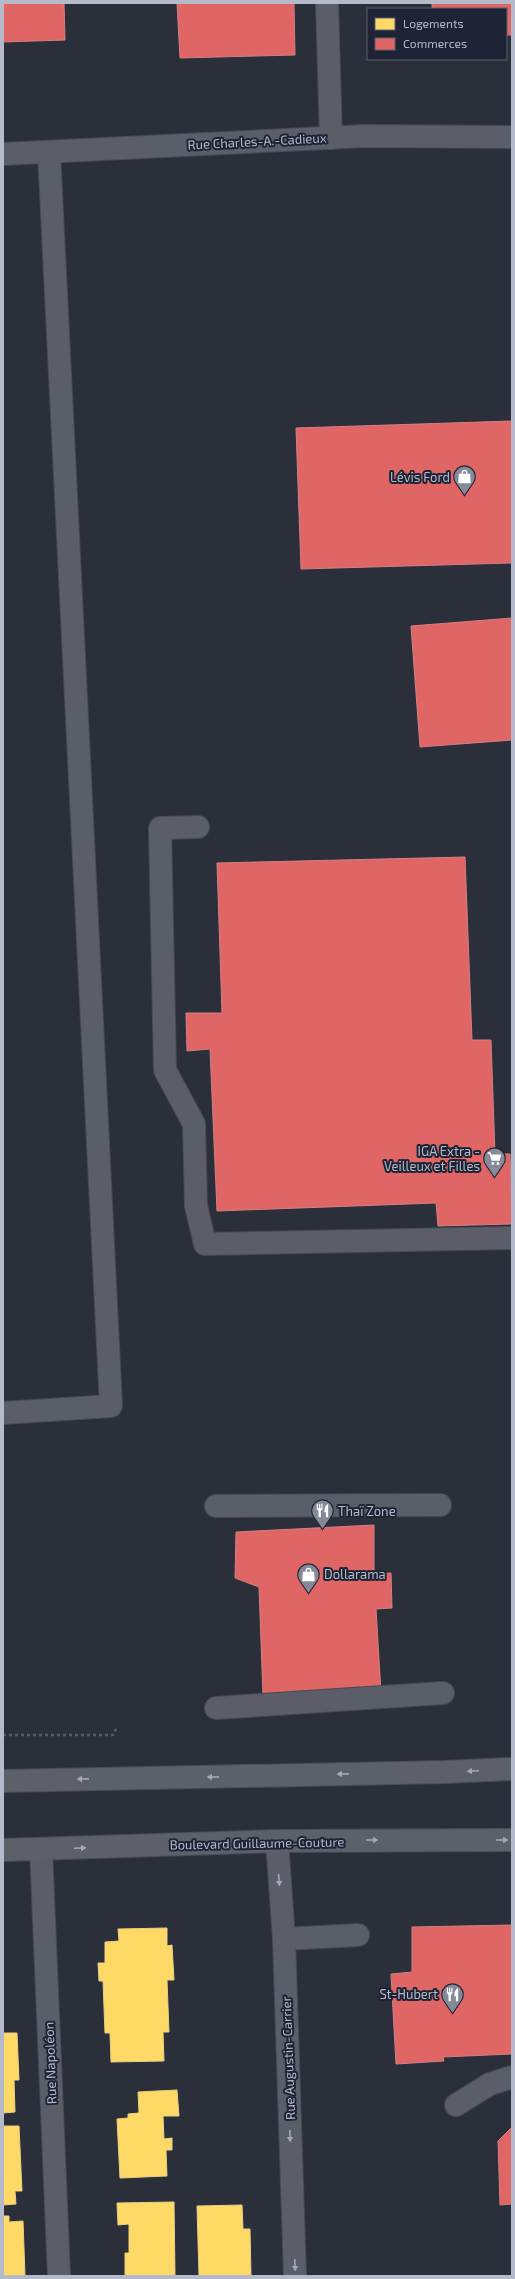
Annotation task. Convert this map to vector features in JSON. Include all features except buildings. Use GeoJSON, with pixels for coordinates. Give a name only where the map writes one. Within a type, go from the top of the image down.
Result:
{"type":"FeatureCollection","features":[{"type":"Feature","properties":{"kind":"main road"},"geometry":{"type":"LineString","coordinates":[[3,1780],[444,1772],[512,1769]]}},
{"type":"Feature","properties":{"kind":"main road","name":"Boulevard Guillaume-Couture"},"geometry":{"type":"LineString","coordinates":[[3,1850],[277,1841],[512,1840]]}},
{"type":"Feature","properties":{"kind":"street"},"geometry":{"type":"LineString","coordinates":[[327,3],[331,138]]}},
{"type":"Feature","properties":{"kind":"street","name":"Rue Charles-A.-Cadieux"},"geometry":{"type":"LineString","coordinates":[[3,154],[331,138],[512,137]]}},
{"type":"Feature","properties":{"kind":"street"},"geometry":{"type":"LineString","coordinates":[[3,1414],[111,1406],[49,152]]}},
{"type":"Feature","properties":{"kind":"street"},"geometry":{"type":"LineString","coordinates":[[198,827],[160,828],[165,1070],[194,1124],[196,1206],[205,1244],[512,1238]]}},
{"type":"Feature","properties":{"kind":"street"},"geometry":{"type":"LineString","coordinates":[[216,1506],[440,1505]]}},
{"type":"Feature","properties":{"kind":"street"},"geometry":{"type":"LineString","coordinates":[[216,1708],[443,1693]]}},
{"type":"Feature","properties":{"kind":"street","name":"Rue Augustin-Carrier"},"geometry":{"type":"LineString","coordinates":[[277,1841],[284,1939],[295,2276]]}},
{"type":"Feature","properties":{"kind":"street","name":"Rue Napoléon"},"geometry":{"type":"LineString","coordinates":[[41,1849],[59,2276]]}},
{"type":"Feature","properties":{"kind":"street"},"geometry":{"type":"LineString","coordinates":[[284,1939],[358,1935]]}},
{"type":"Feature","properties":{"kind":"street"},"geometry":{"type":"LineString","coordinates":[[456,2104],[490,2084],[512,2077]]}},
{"type":"Feature","properties":{"kind":"path"},"geometry":{"type":"LineString","coordinates":[[3,1736],[113,1735],[116,1729]]}},
{"type":"Feature","properties":{"kind":"place","name":"Lévis Ford"},"geometry":{"type":"Point","coordinates":[465,496]}},
{"type":"Feature","properties":{"kind":"place","name":"IGA Extra - Veilleux et Filles"},"geometry":{"type":"Point","coordinates":[495,1178]}},
{"type":"Feature","properties":{"kind":"place","name":"Thaï Zone"},"geometry":{"type":"Point","coordinates":[322,1530]}},
{"type":"Feature","properties":{"kind":"place","name":"Dollarama"},"geometry":{"type":"Point","coordinates":[308,1594]}},
{"type":"Feature","properties":{"kind":"place","name":"St-Hubert"},"geometry":{"type":"Point","coordinates":[453,2014]}}]}
